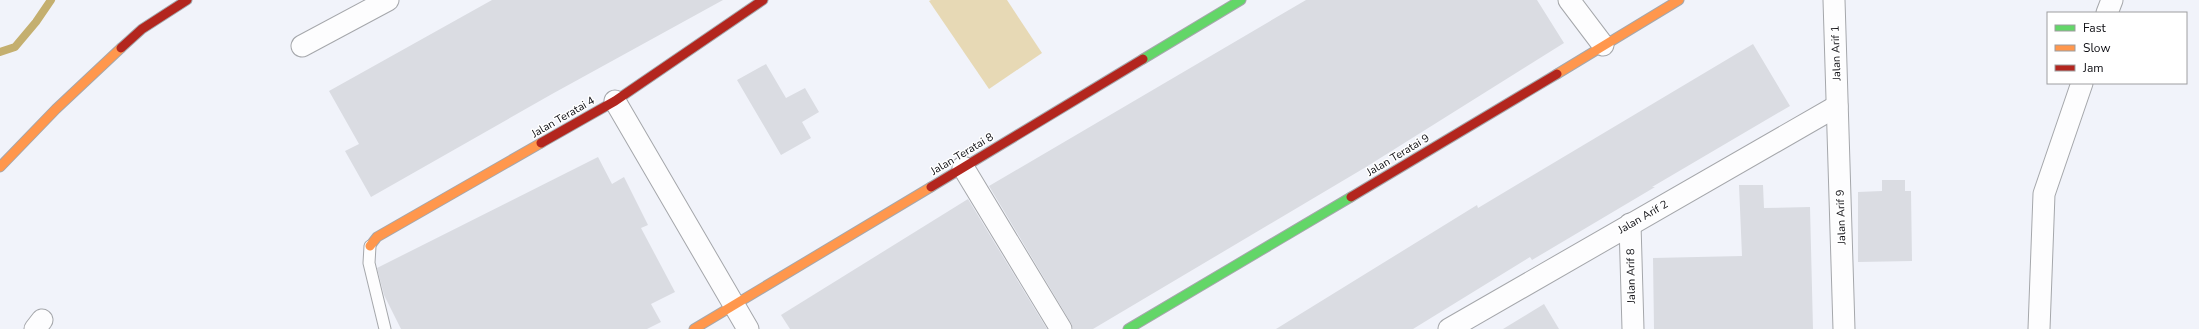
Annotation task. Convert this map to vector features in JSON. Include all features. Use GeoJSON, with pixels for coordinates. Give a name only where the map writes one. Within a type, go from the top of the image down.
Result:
{"type":"FeatureCollection","features":[{"type":"Feature","properties":{"kind":"street"},"geometry":{"type":"LineString","coordinates":[[0,167],[56,109],[142,29],[187,0]]}},
{"type":"Feature","properties":{"kind":"street"},"geometry":{"type":"LineString","coordinates":[[302,46],[388,0]]}},
{"type":"Feature","properties":{"kind":"street","name":"Jalan Teratai 4"},"geometry":{"type":"LineString","coordinates":[[370,246],[377,237],[615,101],[763,0]]}},
{"type":"Feature","properties":{"kind":"street","name":"Jalan Teratai 8"},"geometry":{"type":"LineString","coordinates":[[694,329],[1241,0]]}},
{"type":"Feature","properties":{"kind":"street"},"geometry":{"type":"LineString","coordinates":[[1568,0],[1603,45]]}},
{"type":"Feature","properties":{"kind":"street","name":"Jalan Teratai 9"},"geometry":{"type":"LineString","coordinates":[[1128,329],[1225,273],[1679,0]]}},
{"type":"Feature","properties":{"kind":"street","name":"Jalan Arif 1"},"geometry":{"type":"LineString","coordinates":[[1834,0],[1837,106]]}},
{"type":"Feature","properties":{"kind":"street"},"geometry":{"type":"LineString","coordinates":[[2107,12],[2112,0]]}},
{"type":"Feature","properties":{"kind":"street"},"geometry":{"type":"LineString","coordinates":[[2039,329],[2044,194],[2082,84]]}},
{"type":"Feature","properties":{"kind":"street"},"geometry":{"type":"LineString","coordinates":[[615,101],[748,329]]}},
{"type":"Feature","properties":{"kind":"street","name":"Jalan Arif 2"},"geometry":{"type":"LineString","coordinates":[[1449,329],[1837,106]]}},
{"type":"Feature","properties":{"kind":"street","name":"Jalan Arif 9"},"geometry":{"type":"LineString","coordinates":[[1837,106],[1844,329]]}},
{"type":"Feature","properties":{"kind":"street"},"geometry":{"type":"LineString","coordinates":[[963,167],[1061,329]]}},
{"type":"Feature","properties":{"kind":"street","name":"Jalan Arif 8"},"geometry":{"type":"LineString","coordinates":[[1630,224],[1632,329]]}},
{"type":"Feature","properties":{"kind":"lane"},"geometry":{"type":"LineString","coordinates":[[370,246],[369,263],[385,329]]}},
{"type":"Feature","properties":{"kind":"shaded area"},"geometry":{"type":"Polygon","coordinates":[[[1007,0],[1042,53],[989,89],[929,1],[1007,0]]]}},
{"type":"Feature","properties":{"kind":"building"},"geometry":{"type":"Polygon","coordinates":[[[492,0],[723,0],[552,94],[371,197],[345,151],[359,144],[329,91],[492,0]]]}},
{"type":"Feature","properties":{"kind":"building"},"geometry":{"type":"Polygon","coordinates":[[[1306,0],[1537,0],[1564,43],[1366,167],[1093,329],[1073,329],[1071,323],[989,186],[1306,0]]]}},
{"type":"Feature","properties":{"kind":"building"},"geometry":{"type":"Polygon","coordinates":[[[1753,44],[1790,106],[1652,187],[1655,187],[1532,260],[1530,257],[1413,329],[1276,329],[1477,205],[1478,208],[1753,44]]]}},
{"type":"Feature","properties":{"kind":"building"},"geometry":{"type":"Polygon","coordinates":[[[766,64],[786,98],[805,88],[819,112],[802,122],[811,138],[781,155],[737,80],[766,64]]]}},
{"type":"Feature","properties":{"kind":"building"},"geometry":{"type":"Polygon","coordinates":[[[598,157],[612,184],[624,177],[648,225],[641,228],[675,292],[651,304],[661,322],[647,329],[401,329],[384,295],[377,268],[598,157]]]}},
{"type":"Feature","properties":{"kind":"building"},"geometry":{"type":"Polygon","coordinates":[[[1882,180],[1905,180],[1905,191],[1911,191],[1912,261],[1858,262],[1858,192],[1882,191],[1882,180]]]}},
{"type":"Feature","properties":{"kind":"building"},"geometry":{"type":"Polygon","coordinates":[[[1739,185],[1763,185],[1764,208],[1810,207],[1813,329],[1654,329],[1653,258],[1742,256],[1739,185]]]}},
{"type":"Feature","properties":{"kind":"building"},"geometry":{"type":"Polygon","coordinates":[[[968,199],[1047,329],[790,329],[781,315],[968,199]]]}},
{"type":"Feature","properties":{"kind":"building"},"geometry":{"type":"Polygon","coordinates":[[[1544,304],[1559,329],[1503,329],[1544,304]]]}},
{"type":"Feature","properties":{"kind":"waterway"},"geometry":{"type":"LineString","coordinates":[[0,52],[15,47],[36,22],[51,0]]}},
{"type":"Feature","properties":{"kind":"traffic: fast"},"geometry":{"type":"LineString","coordinates":[[1143,59],[1241,0]]}},
{"type":"Feature","properties":{"kind":"traffic: fast"},"geometry":{"type":"LineString","coordinates":[[1128,329],[1351,197]]}},
{"type":"Feature","properties":{"kind":"traffic: slow"},"geometry":{"type":"LineString","coordinates":[[1557,74],[1679,0]]}},
{"type":"Feature","properties":{"kind":"traffic: slow"},"geometry":{"type":"LineString","coordinates":[[0,167],[56,109],[121,48]]}},
{"type":"Feature","properties":{"kind":"traffic: slow"},"geometry":{"type":"LineString","coordinates":[[370,246],[377,237],[541,143]]}},
{"type":"Feature","properties":{"kind":"traffic: slow"},"geometry":{"type":"LineString","coordinates":[[694,329],[931,187]]}},
{"type":"Feature","properties":{"kind":"traffic: jam"},"geometry":{"type":"LineString","coordinates":[[121,48],[142,29],[187,0]]}},
{"type":"Feature","properties":{"kind":"traffic: jam"},"geometry":{"type":"LineString","coordinates":[[541,143],[615,101],[763,0]]}},
{"type":"Feature","properties":{"kind":"traffic: jam"},"geometry":{"type":"LineString","coordinates":[[931,187],[1143,59]]}},
{"type":"Feature","properties":{"kind":"traffic: jam"},"geometry":{"type":"LineString","coordinates":[[1351,197],[1557,74]]}}]}
